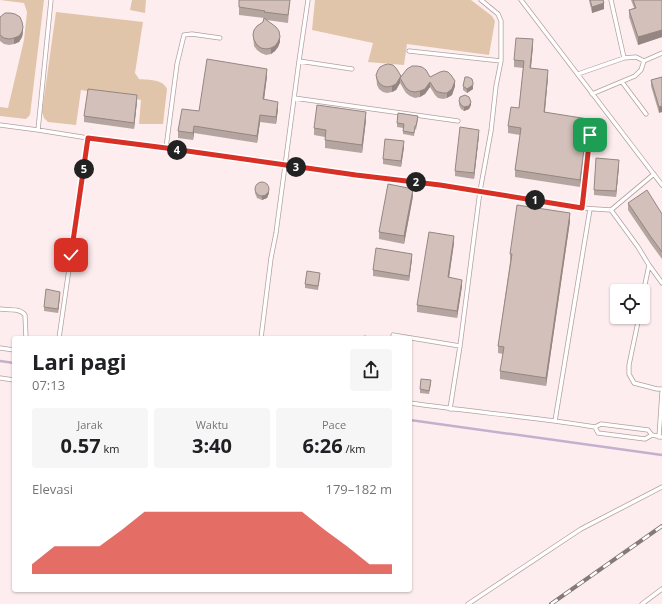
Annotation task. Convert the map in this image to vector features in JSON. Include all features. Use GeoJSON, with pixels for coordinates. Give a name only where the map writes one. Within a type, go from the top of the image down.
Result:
{"type":"FeatureCollection","features":[{"type":"Feature","properties":{"kind":"lane"},"geometry":{"type":"LineString","coordinates":[[38,130],[51,0]]}},
{"type":"Feature","properties":{"kind":"lane"},"geometry":{"type":"LineString","coordinates":[[261,336],[308,0]]}},
{"type":"Feature","properties":{"kind":"lane"},"geometry":{"type":"LineString","coordinates":[[450,409],[460,346],[480,191],[491,131],[496,86],[501,61],[501,21],[498,14],[481,0]]}},
{"type":"Feature","properties":{"kind":"lane"},"geometry":{"type":"LineString","coordinates":[[520,0],[662,185]]}},
{"type":"Feature","properties":{"kind":"lane"},"geometry":{"type":"LineString","coordinates":[[610,0],[624,58]]}},
{"type":"Feature","properties":{"kind":"lane"},"geometry":{"type":"LineString","coordinates":[[166,148],[177,64],[184,35],[192,34],[220,38]]}},
{"type":"Feature","properties":{"kind":"lane"},"geometry":{"type":"LineString","coordinates":[[409,51],[501,61]]}},
{"type":"Feature","properties":{"kind":"lane"},"geometry":{"type":"LineString","coordinates":[[592,94],[635,76],[640,70],[644,61],[662,53]]}},
{"type":"Feature","properties":{"kind":"lane"},"geometry":{"type":"LineString","coordinates":[[578,74],[624,58],[636,57],[644,61]]}},
{"type":"Feature","properties":{"kind":"lane"},"geometry":{"type":"LineString","coordinates":[[299,61],[352,69]]}},
{"type":"Feature","properties":{"kind":"lane"},"geometry":{"type":"LineString","coordinates":[[622,82],[646,114]]}},
{"type":"Feature","properties":{"kind":"lane"},"geometry":{"type":"LineString","coordinates":[[294,98],[458,121]]}},
{"type":"Feature","properties":{"kind":"lane"},"geometry":{"type":"LineString","coordinates":[[0,125],[356,175],[440,185],[590,209],[611,210],[654,174]]}},
{"type":"Feature","properties":{"kind":"lane"},"geometry":{"type":"LineString","coordinates":[[582,208],[590,135]]}},
{"type":"Feature","properties":{"kind":"lane"},"geometry":{"type":"LineString","coordinates":[[59,336],[88,138]]}},
{"type":"Feature","properties":{"kind":"lane"},"geometry":{"type":"LineString","coordinates":[[555,421],[590,209]]}},
{"type":"Feature","properties":{"kind":"lane"},"geometry":{"type":"LineString","coordinates":[[611,210],[662,283]]}},
{"type":"Feature","properties":{"kind":"lane"},"geometry":{"type":"LineString","coordinates":[[645,284],[649,265]]}},
{"type":"Feature","properties":{"kind":"lane"},"geometry":{"type":"LineString","coordinates":[[0,309],[23,312],[25,315],[26,336]]}},
{"type":"Feature","properties":{"kind":"lane"},"geometry":{"type":"LineString","coordinates":[[412,403],[595,427],[601,424],[648,430],[652,435],[661,437],[662,390],[634,383],[629,374],[629,365],[638,324]]}},
{"type":"Feature","properties":{"kind":"lane"},"geometry":{"type":"LineString","coordinates":[[393,335],[399,336]]}},
{"type":"Feature","properties":{"kind":"lane"},"geometry":{"type":"LineString","coordinates":[[412,338],[460,346]]}},
{"type":"Feature","properties":{"kind":"lane"},"geometry":{"type":"LineString","coordinates":[[0,348],[12,350]]}},
{"type":"Feature","properties":{"kind":"lane"},"geometry":{"type":"LineString","coordinates":[[0,378],[12,380]]}},
{"type":"Feature","properties":{"kind":"lane"},"geometry":{"type":"LineString","coordinates":[[595,427],[598,433],[645,439],[652,435]]}},
{"type":"Feature","properties":{"kind":"lane"},"geometry":{"type":"LineString","coordinates":[[468,604],[581,529],[662,487]]}},
{"type":"Feature","properties":{"kind":"lane"},"geometry":{"type":"LineString","coordinates":[[642,604],[662,589]]}},
{"type":"Feature","properties":{"kind":"shaded area"},"geometry":{"type":"Polygon","coordinates":[[[0,0],[44,0],[30,115],[26,119],[0,116],[0,107],[8,108],[24,40],[27,12],[24,3],[0,0]]]}},
{"type":"Feature","properties":{"kind":"shaded area"},"geometry":{"type":"Polygon","coordinates":[[[132,0],[146,0],[145,13],[130,10],[132,0]]]}},
{"type":"Feature","properties":{"kind":"shaded area"},"geometry":{"type":"Polygon","coordinates":[[[315,0],[471,0],[492,16],[495,21],[489,55],[407,44],[404,65],[368,62],[373,43],[312,30],[315,0]]]}},
{"type":"Feature","properties":{"kind":"shaded area"},"geometry":{"type":"Polygon","coordinates":[[[56,12],[143,22],[135,73],[139,79],[162,83],[167,89],[163,124],[139,124],[141,100],[81,90],[76,125],[48,122],[44,118],[42,112],[56,12]]]}},
{"type":"Feature","properties":{"kind":"building"},"geometry":{"type":"Polygon","coordinates":[[[239,0],[290,0],[288,15],[239,7],[239,0]]]}},
{"type":"Feature","properties":{"kind":"building"},"geometry":{"type":"Polygon","coordinates":[[[590,0],[603,0],[604,3],[592,7],[590,0]]]}},
{"type":"Feature","properties":{"kind":"building"},"geometry":{"type":"Polygon","coordinates":[[[633,0],[662,0],[662,30],[638,37],[629,10],[636,8],[633,0]]]}},
{"type":"Feature","properties":{"kind":"building"},"geometry":{"type":"Polygon","coordinates":[[[5,13],[15,14],[20,17],[23,27],[19,36],[9,39],[0,35],[0,17],[5,13]]]}},
{"type":"Feature","properties":{"kind":"building"},"geometry":{"type":"Polygon","coordinates":[[[264,18],[276,27],[279,31],[280,37],[275,46],[266,49],[257,45],[253,35],[254,30],[263,22],[264,18]]]}},
{"type":"Feature","properties":{"kind":"building"},"geometry":{"type":"Polygon","coordinates":[[[516,38],[533,39],[530,68],[548,70],[544,112],[588,119],[580,180],[515,170],[521,128],[508,126],[511,107],[519,108],[524,61],[514,60],[516,38]]]}},
{"type":"Feature","properties":{"kind":"building"},"geometry":{"type":"Polygon","coordinates":[[[207,59],[267,69],[263,99],[278,102],[276,117],[260,115],[257,136],[194,126],[193,133],[178,131],[182,109],[199,111],[207,59]]]}},
{"type":"Feature","properties":{"kind":"building"},"geometry":{"type":"Polygon","coordinates":[[[388,64],[393,65],[401,76],[396,84],[387,87],[379,83],[376,75],[380,67],[388,64]]]}},
{"type":"Feature","properties":{"kind":"building"},"geometry":{"type":"Polygon","coordinates":[[[412,66],[422,67],[426,70],[430,77],[440,72],[448,72],[455,81],[452,89],[447,93],[438,92],[430,82],[425,89],[415,92],[410,91],[406,88],[400,78],[407,69],[412,66]]]}},
{"type":"Feature","properties":{"kind":"building"},"geometry":{"type":"Polygon","coordinates":[[[465,77],[472,79],[473,83],[473,85],[467,89],[463,86],[465,77]]]}},
{"type":"Feature","properties":{"kind":"building"},"geometry":{"type":"Polygon","coordinates":[[[662,77],[662,106],[659,107],[651,80],[662,77]]]}},
{"type":"Feature","properties":{"kind":"building"},"geometry":{"type":"Polygon","coordinates":[[[88,89],[137,95],[134,123],[84,116],[88,89]]]}},
{"type":"Feature","properties":{"kind":"building"},"geometry":{"type":"Polygon","coordinates":[[[465,95],[469,97],[471,102],[469,106],[464,107],[459,101],[460,97],[465,95]]]}},
{"type":"Feature","properties":{"kind":"building"},"geometry":{"type":"Polygon","coordinates":[[[317,105],[366,112],[362,145],[325,140],[326,130],[314,128],[317,105]]]}},
{"type":"Feature","properties":{"kind":"building"},"geometry":{"type":"Polygon","coordinates":[[[398,113],[418,116],[414,133],[403,131],[404,124],[397,123],[398,113]]]}},
{"type":"Feature","properties":{"kind":"building"},"geometry":{"type":"Polygon","coordinates":[[[460,127],[479,130],[474,173],[455,171],[460,127]]]}},
{"type":"Feature","properties":{"kind":"building"},"geometry":{"type":"Polygon","coordinates":[[[385,139],[404,141],[401,161],[383,159],[385,139]]]}},
{"type":"Feature","properties":{"kind":"building"},"geometry":{"type":"Polygon","coordinates":[[[596,158],[619,160],[616,191],[594,190],[596,158]]]}},
{"type":"Feature","properties":{"kind":"building"},"geometry":{"type":"Polygon","coordinates":[[[262,182],[267,184],[269,189],[267,194],[262,196],[257,194],[255,189],[257,184],[262,182]]]}},
{"type":"Feature","properties":{"kind":"building"},"geometry":{"type":"Polygon","coordinates":[[[388,184],[413,189],[404,236],[379,232],[388,184]]]}},
{"type":"Feature","properties":{"kind":"building"},"geometry":{"type":"Polygon","coordinates":[[[647,190],[662,214],[662,252],[628,203],[647,190]]]}},
{"type":"Feature","properties":{"kind":"building"},"geometry":{"type":"Polygon","coordinates":[[[517,205],[570,213],[546,378],[500,371],[504,347],[498,346],[512,254],[510,254],[517,205]]]}},
{"type":"Feature","properties":{"kind":"building"},"geometry":{"type":"Polygon","coordinates":[[[429,232],[454,236],[448,277],[462,280],[457,311],[417,305],[429,232]]]}},
{"type":"Feature","properties":{"kind":"building"},"geometry":{"type":"Polygon","coordinates":[[[376,248],[412,254],[409,276],[373,270],[376,248]]]}},
{"type":"Feature","properties":{"kind":"building"},"geometry":{"type":"Polygon","coordinates":[[[307,271],[320,273],[318,286],[305,284],[307,271]]]}},
{"type":"Feature","properties":{"kind":"building"},"geometry":{"type":"Polygon","coordinates":[[[46,289],[60,292],[58,309],[44,307],[46,289]]]}},
{"type":"Feature","properties":{"kind":"building"},"geometry":{"type":"Polygon","coordinates":[[[421,379],[431,380],[429,391],[420,389],[421,379]]]}},
{"type":"Feature","properties":{"kind":"waterway"},"geometry":{"type":"LineString","coordinates":[[0,361],[12,363]]}},
{"type":"Feature","properties":{"kind":"waterway"},"geometry":{"type":"LineString","coordinates":[[412,420],[662,455]]}},
{"type":"Feature","properties":{"kind":"railway"},"geometry":{"type":"LineString","coordinates":[[551,604],[662,526]]}},
{"type":"Feature","properties":{"kind":"route"},"geometry":{"type":"LineString","coordinates":[[71,255],[88,138],[356,175],[440,185],[582,208],[590,135]]}}]}
